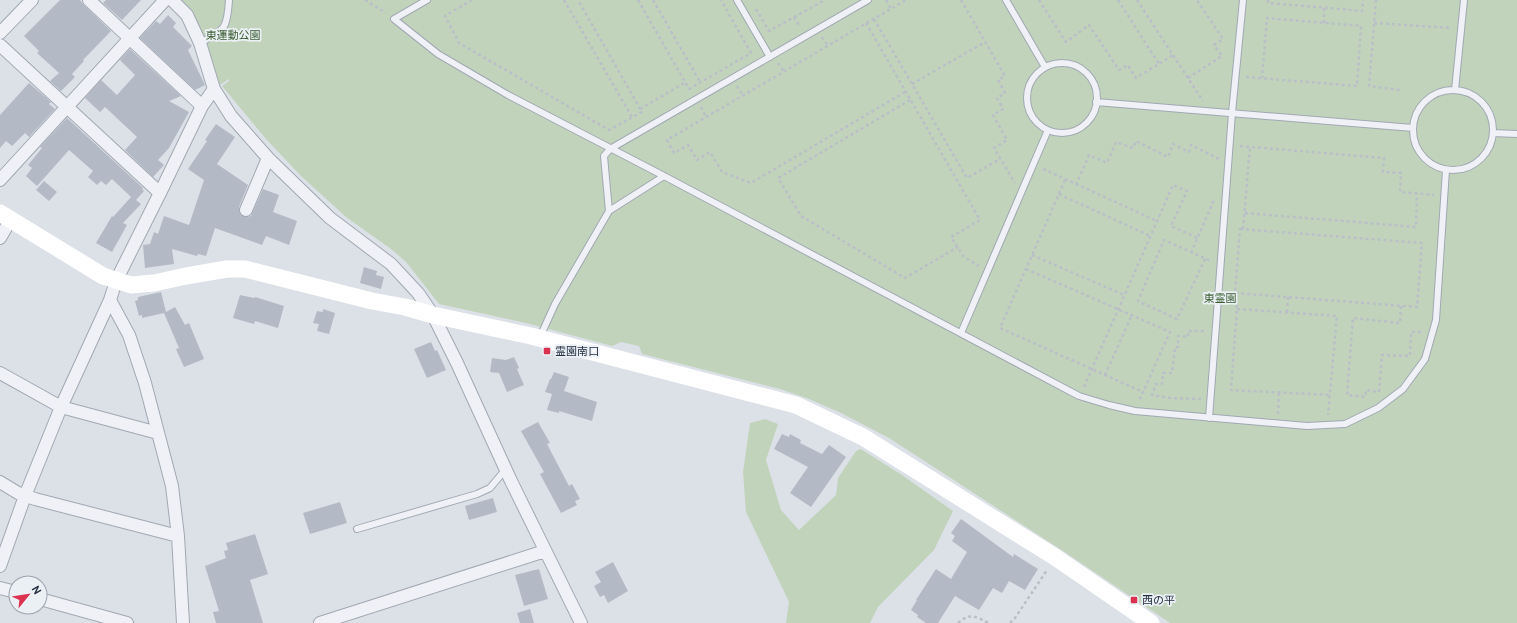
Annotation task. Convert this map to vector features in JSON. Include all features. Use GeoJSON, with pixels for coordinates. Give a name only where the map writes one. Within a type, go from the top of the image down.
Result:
{"type":"FeatureCollection","features":[{"type":"Feature","properties":{"kind":"street"},"geometry":{"type":"LineString","coordinates":[[0,34],[32,0]]}},
{"type":"Feature","properties":{"kind":"street"},"geometry":{"type":"LineString","coordinates":[[89,0],[202,106]]}},
{"type":"Feature","properties":{"kind":"street"},"geometry":{"type":"LineString","coordinates":[[0,180],[165,0]]}},
{"type":"Feature","properties":{"kind":"street"},"geometry":{"type":"LineString","coordinates":[[172,0],[186,15],[200,43],[214,89],[231,116],[268,158],[330,218],[391,264],[418,293],[433,315],[457,363],[505,470],[581,623]]}},
{"type":"Feature","properties":{"kind":"street"},"geometry":{"type":"LineString","coordinates":[[0,45],[160,193]]}},
{"type":"Feature","properties":{"kind":"street"},"geometry":{"type":"LineString","coordinates":[[0,566],[25,496],[61,407],[110,300],[116,281],[202,106],[214,89]]}},
{"type":"Feature","properties":{"kind":"street"},"geometry":{"type":"LineString","coordinates":[[246,210],[268,158]]}},
{"type":"Feature","properties":{"kind":"street"},"geometry":{"type":"LineString","coordinates":[[0,238],[5,216],[103,276],[132,285],[154,283],[227,269],[245,269],[372,301],[405,307],[433,315],[539,338],[796,404],[863,437],[1055,557],[1151,623]]}},
{"type":"Feature","properties":{"kind":"street"},"geometry":{"type":"LineString","coordinates":[[110,300],[129,335],[145,383],[172,486],[178,536],[183,623]]}},
{"type":"Feature","properties":{"kind":"street"},"geometry":{"type":"LineString","coordinates":[[0,373],[61,407],[158,433]]}},
{"type":"Feature","properties":{"kind":"street"},"geometry":{"type":"LineString","coordinates":[[0,482],[25,496],[178,536]]}},
{"type":"Feature","properties":{"kind":"street"},"geometry":{"type":"LineString","coordinates":[[320,623],[545,551]]}},
{"type":"Feature","properties":{"kind":"street"},"geometry":{"type":"LineString","coordinates":[[48,601],[126,623]]}},
{"type":"Feature","properties":{"kind":"lane"},"geometry":{"type":"LineString","coordinates":[[200,43],[220,32],[227,21],[229,0]]}},
{"type":"Feature","properties":{"kind":"lane"},"geometry":{"type":"LineString","coordinates":[[427,0],[394,19],[438,54],[508,95],[1080,396],[1135,411],[1307,426],[1345,424],[1378,408],[1403,389],[1425,358],[1436,320],[1446,170]]}},
{"type":"Feature","properties":{"kind":"lane"},"geometry":{"type":"LineString","coordinates":[[737,0],[770,58]]}},
{"type":"Feature","properties":{"kind":"lane"},"geometry":{"type":"LineString","coordinates":[[609,211],[604,156],[610,149],[770,58],[868,0]]}},
{"type":"Feature","properties":{"kind":"lane"},"geometry":{"type":"LineString","coordinates":[[1006,0],[1045,67]]}},
{"type":"Feature","properties":{"kind":"lane"},"geometry":{"type":"LineString","coordinates":[[1209,418],[1232,113],[1243,0]]}},
{"type":"Feature","properties":{"kind":"lane"},"geometry":{"type":"LineString","coordinates":[[1455,90],[1464,0]]}},
{"type":"Feature","properties":{"kind":"lane"},"geometry":{"type":"LineString","coordinates":[[1057,63],[1075,65],[1083,70],[1094,84],[1096,93],[1094,111],[1089,119],[1075,130],[1066,132],[1048,130],[1040,126],[1030,111],[1027,102],[1029,84],[1045,67],[1057,63]]}},
{"type":"Feature","properties":{"kind":"lane"},"geometry":{"type":"LineString","coordinates":[[1455,90],[1478,98],[1489,114],[1493,133],[1487,151],[1478,162],[1465,169],[1446,170],[1436,167],[1421,155],[1413,138],[1413,128],[1414,118],[1424,102],[1441,92],[1455,90]]}},
{"type":"Feature","properties":{"kind":"lane"},"geometry":{"type":"LineString","coordinates":[[1096,102],[1413,128]]}},
{"type":"Feature","properties":{"kind":"lane"},"geometry":{"type":"LineString","coordinates":[[961,333],[1048,130]]}},
{"type":"Feature","properties":{"kind":"lane"},"geometry":{"type":"LineString","coordinates":[[1493,133],[1517,134]]}},
{"type":"Feature","properties":{"kind":"lane"},"geometry":{"type":"LineString","coordinates":[[539,338],[555,304],[609,211],[664,176]]}},
{"type":"Feature","properties":{"kind":"lane"},"geometry":{"type":"LineString","coordinates":[[357,529],[477,494],[490,488],[505,470]]}},
{"type":"Feature","properties":{"kind":"path"},"geometry":{"type":"LineString","coordinates":[[365,0],[394,19]]}},
{"type":"Feature","properties":{"kind":"path"},"geometry":{"type":"LineString","coordinates":[[472,0],[445,16],[459,43],[610,130],[642,112],[578,0]]}},
{"type":"Feature","properties":{"kind":"path"},"geometry":{"type":"LineString","coordinates":[[564,0],[632,117]]}},
{"type":"Feature","properties":{"kind":"path"},"geometry":{"type":"LineString","coordinates":[[638,0],[689,89],[751,53],[721,0]]}},
{"type":"Feature","properties":{"kind":"path"},"geometry":{"type":"LineString","coordinates":[[653,0],[700,82]]}},
{"type":"Feature","properties":{"kind":"path"},"geometry":{"type":"LineString","coordinates":[[755,6],[769,31],[825,0]]}},
{"type":"Feature","properties":{"kind":"path"},"geometry":{"type":"LineString","coordinates":[[886,0],[891,9]]}},
{"type":"Feature","properties":{"kind":"path"},"geometry":{"type":"LineString","coordinates":[[906,0],[667,140],[674,153],[688,145],[697,160],[710,152],[722,172],[751,182],[906,92]]}},
{"type":"Feature","properties":{"kind":"path"},"geometry":{"type":"LineString","coordinates":[[961,0],[1005,76],[998,80],[1005,92],[997,98],[1003,109],[993,115],[1007,140],[994,148],[1021,194]]}},
{"type":"Feature","properties":{"kind":"path"},"geometry":{"type":"LineString","coordinates":[[1039,0],[1066,42],[1089,26],[1118,70],[1128,65],[1136,78],[1173,55]]}},
{"type":"Feature","properties":{"kind":"path"},"geometry":{"type":"LineString","coordinates":[[1118,0],[1158,64]]}},
{"type":"Feature","properties":{"kind":"path"},"geometry":{"type":"LineString","coordinates":[[1137,0],[1210,111]]}},
{"type":"Feature","properties":{"kind":"path"},"geometry":{"type":"LineString","coordinates":[[1188,78],[1222,56],[1214,45],[1222,39],[1197,0]]}},
{"type":"Feature","properties":{"kind":"path"},"geometry":{"type":"LineString","coordinates":[[1268,0],[1268,3],[1362,11],[1363,0]]}},
{"type":"Feature","properties":{"kind":"path"},"geometry":{"type":"LineString","coordinates":[[1376,0],[1369,86],[1400,90]]}},
{"type":"Feature","properties":{"kind":"path"},"geometry":{"type":"LineString","coordinates":[[1324,8],[1324,23]]}},
{"type":"Feature","properties":{"kind":"path"},"geometry":{"type":"LineString","coordinates":[[1236,76],[1357,86],[1361,26],[1267,18],[1262,78]]}},
{"type":"Feature","properties":{"kind":"path"},"geometry":{"type":"LineString","coordinates":[[874,19],[967,178],[1000,159]]}},
{"type":"Feature","properties":{"kind":"path"},"geometry":{"type":"LineString","coordinates":[[866,23],[980,220],[951,237],[964,257],[987,271]]}},
{"type":"Feature","properties":{"kind":"path"},"geometry":{"type":"LineString","coordinates":[[1374,23],[1462,29]]}},
{"type":"Feature","properties":{"kind":"path"},"geometry":{"type":"LineString","coordinates":[[912,84],[985,42]]}},
{"type":"Feature","properties":{"kind":"path"},"geometry":{"type":"LineString","coordinates":[[640,109],[686,82]]}},
{"type":"Feature","properties":{"kind":"path"},"geometry":{"type":"LineString","coordinates":[[910,100],[778,178],[800,216],[905,278],[958,247]]}},
{"type":"Feature","properties":{"kind":"path"},"geometry":{"type":"LineString","coordinates":[[1076,185],[1089,155],[1107,163],[1116,142],[1133,148],[1136,141],[1168,157],[1173,144],[1189,152],[1191,145],[1228,164]]}},
{"type":"Feature","properties":{"kind":"path"},"geometry":{"type":"LineString","coordinates":[[1230,145],[1384,158],[1383,172],[1401,174],[1400,192],[1444,196]]}},
{"type":"Feature","properties":{"kind":"path"},"geometry":{"type":"LineString","coordinates":[[1250,147],[1245,213],[1243,229],[1240,229],[1235,293],[1237,309],[1231,390],[1330,395]]}},
{"type":"Feature","properties":{"kind":"path"},"geometry":{"type":"LineString","coordinates":[[1033,165],[1157,221]]}},
{"type":"Feature","properties":{"kind":"path"},"geometry":{"type":"LineString","coordinates":[[1065,180],[1000,328],[1143,392]]}},
{"type":"Feature","properties":{"kind":"path"},"geometry":{"type":"LineString","coordinates":[[1080,396],[1173,185],[1187,191],[1171,226],[1197,238]]}},
{"type":"Feature","properties":{"kind":"path"},"geometry":{"type":"LineString","coordinates":[[1245,213],[1416,227],[1417,193]]}},
{"type":"Feature","properties":{"kind":"path"},"geometry":{"type":"LineString","coordinates":[[1059,194],[1150,236]]}},
{"type":"Feature","properties":{"kind":"path"},"geometry":{"type":"LineString","coordinates":[[1191,253],[1216,196]]}},
{"type":"Feature","properties":{"kind":"path"},"geometry":{"type":"LineString","coordinates":[[1235,293],[1417,307],[1422,243],[1243,229]]}},
{"type":"Feature","properties":{"kind":"path"},"geometry":{"type":"LineString","coordinates":[[1205,259],[1177,319],[1138,301],[1164,240],[1191,253],[1205,259],[1220,266]]}},
{"type":"Feature","properties":{"kind":"path"},"geometry":{"type":"LineString","coordinates":[[1032,255],[1124,296]]}},
{"type":"Feature","properties":{"kind":"path"},"geometry":{"type":"LineString","coordinates":[[1026,269],[1170,332],[1135,411]]}},
{"type":"Feature","properties":{"kind":"path"},"geometry":{"type":"LineString","coordinates":[[1287,312],[1288,297]]}},
{"type":"Feature","properties":{"kind":"path"},"geometry":{"type":"LineString","coordinates":[[1401,306],[1400,322],[1353,318],[1346,395],[1365,397],[1366,390],[1379,392],[1382,355],[1410,356],[1411,332],[1432,333]]}},
{"type":"Feature","properties":{"kind":"path"},"geometry":{"type":"LineString","coordinates":[[1237,309],[1337,316],[1327,425]]}},
{"type":"Feature","properties":{"kind":"path"},"geometry":{"type":"LineString","coordinates":[[1105,376],[1132,315]]}},
{"type":"Feature","properties":{"kind":"path"},"geometry":{"type":"LineString","coordinates":[[1210,400],[1169,398],[1152,395],[1156,384],[1162,384],[1162,374],[1172,373],[1175,348],[1178,347],[1178,336],[1188,337],[1188,331],[1215,331]]}},
{"type":"Feature","properties":{"kind":"path"},"geometry":{"type":"LineString","coordinates":[[1278,424],[1279,393]]}},
{"type":"Feature","properties":{"kind":"path"},"geometry":{"type":"LineString","coordinates":[[1010,623],[1015,618],[1055,557]]}},
{"type":"Feature","properties":{"kind":"path"},"geometry":{"type":"LineString","coordinates":[[958,623],[965,617],[974,616],[989,623]]}},
{"type":"Feature","properties":{"kind":"green space","name":"東霊園"},"geometry":{"type":"Polygon","coordinates":[[[172,0],[1517,0],[1517,623],[1170,623],[1063,551],[889,438],[841,413],[809,399],[780,389],[642,354],[639,346],[621,342],[612,346],[526,323],[439,304],[406,262],[391,249],[346,217],[301,176],[266,139],[222,86],[229,81],[229,79],[214,89],[200,43],[172,0]]]}},
{"type":"Feature","properties":{"kind":"green space"},"geometry":{"type":"Polygon","coordinates":[[[765,419],[778,424],[766,460],[781,510],[799,530],[836,495],[838,478],[856,451],[861,449],[902,475],[953,511],[934,550],[878,607],[870,623],[786,623],[789,602],[746,512],[743,472],[750,423],[765,419]]]}},
{"type":"Feature","properties":{"kind":"building"},"geometry":{"type":"Polygon","coordinates":[[[60,0],[80,0],[111,31],[83,60],[84,61],[72,74],[75,77],[61,91],[50,81],[59,73],[37,53],[39,51],[24,36],[60,0]]]}},
{"type":"Feature","properties":{"kind":"building"},"geometry":{"type":"Polygon","coordinates":[[[106,0],[141,0],[122,20],[103,3],[106,0]]]}},
{"type":"Feature","properties":{"kind":"building"},"geometry":{"type":"Polygon","coordinates":[[[168,15],[176,23],[173,27],[192,46],[188,50],[205,85],[195,90],[140,38],[156,21],[160,24],[168,15]]]}},
{"type":"Feature","properties":{"kind":"building"},"geometry":{"type":"Polygon","coordinates":[[[130,49],[181,96],[169,101],[189,112],[169,148],[158,160],[164,165],[153,177],[125,150],[137,137],[105,107],[100,112],[85,98],[101,80],[117,95],[135,75],[120,60],[130,49]]]}},
{"type":"Feature","properties":{"kind":"building"},"geometry":{"type":"Polygon","coordinates":[[[29,83],[51,102],[49,104],[55,109],[29,137],[25,133],[12,146],[6,141],[0,148],[0,115],[29,83]]]}},
{"type":"Feature","properties":{"kind":"building"},"geometry":{"type":"Polygon","coordinates":[[[67,118],[143,188],[142,189],[144,191],[136,200],[141,204],[123,223],[127,225],[112,252],[96,243],[112,216],[113,217],[131,197],[112,179],[106,185],[101,181],[97,185],[88,177],[93,171],[69,150],[37,186],[26,176],[32,168],[28,165],[42,148],[40,147],[67,118]]]}},
{"type":"Feature","properties":{"kind":"building"},"geometry":{"type":"Polygon","coordinates":[[[216,124],[235,137],[217,164],[248,185],[239,207],[240,214],[247,217],[251,216],[263,189],[279,195],[273,212],[297,221],[289,245],[266,236],[262,245],[215,228],[206,256],[198,254],[197,256],[172,249],[174,264],[145,268],[143,245],[150,244],[154,232],[158,234],[164,216],[189,225],[204,180],[188,169],[207,141],[205,140],[216,124]]]}},
{"type":"Feature","properties":{"kind":"building"},"geometry":{"type":"Polygon","coordinates":[[[44,181],[57,192],[49,201],[36,190],[44,181]]]}},
{"type":"Feature","properties":{"kind":"building"},"geometry":{"type":"Polygon","coordinates":[[[364,267],[377,271],[376,275],[384,277],[381,289],[360,283],[364,267]]]}},
{"type":"Feature","properties":{"kind":"building"},"geometry":{"type":"Polygon","coordinates":[[[161,292],[166,312],[175,307],[185,325],[189,323],[204,359],[184,367],[176,349],[179,348],[164,313],[142,318],[142,315],[139,316],[135,301],[138,300],[138,297],[161,292]]]}},
{"type":"Feature","properties":{"kind":"building"},"geometry":{"type":"Polygon","coordinates":[[[240,295],[255,297],[284,306],[278,328],[255,321],[254,324],[233,318],[240,295]]]}},
{"type":"Feature","properties":{"kind":"building"},"geometry":{"type":"Polygon","coordinates":[[[323,309],[335,313],[329,334],[317,331],[319,324],[313,323],[317,311],[323,312],[323,309]]]}},
{"type":"Feature","properties":{"kind":"building"},"geometry":{"type":"Polygon","coordinates":[[[431,342],[435,351],[437,350],[446,370],[427,378],[414,349],[431,342]]]}},
{"type":"Feature","properties":{"kind":"building"},"geometry":{"type":"Polygon","coordinates":[[[514,357],[519,368],[517,369],[524,385],[507,392],[499,373],[490,372],[492,358],[506,360],[514,357]]]}},
{"type":"Feature","properties":{"kind":"building"},"geometry":{"type":"Polygon","coordinates":[[[554,372],[569,377],[564,391],[597,402],[592,421],[559,411],[559,413],[547,410],[552,394],[545,392],[554,372]]]}},
{"type":"Feature","properties":{"kind":"building"},"geometry":{"type":"Polygon","coordinates":[[[538,422],[550,443],[547,444],[569,486],[572,484],[580,499],[575,501],[577,505],[561,513],[540,474],[544,472],[521,431],[538,422]]]}},
{"type":"Feature","properties":{"kind":"building"},"geometry":{"type":"Polygon","coordinates":[[[782,434],[789,437],[790,434],[801,440],[800,443],[822,454],[829,445],[846,457],[811,507],[790,493],[808,467],[774,449],[782,434]]]}},
{"type":"Feature","properties":{"kind":"building"},"geometry":{"type":"Polygon","coordinates":[[[493,498],[497,512],[469,520],[465,506],[493,498]]]}},
{"type":"Feature","properties":{"kind":"building"},"geometry":{"type":"Polygon","coordinates":[[[340,502],[347,523],[310,534],[303,513],[340,502]]]}},
{"type":"Feature","properties":{"kind":"building"},"geometry":{"type":"Polygon","coordinates":[[[961,519],[1013,557],[1014,554],[1038,569],[1025,590],[1009,581],[1002,593],[993,588],[979,610],[955,596],[938,623],[926,623],[917,617],[918,615],[911,610],[936,569],[951,579],[967,552],[952,541],[955,536],[951,533],[961,519]]]}},
{"type":"Feature","properties":{"kind":"building"},"geometry":{"type":"Polygon","coordinates":[[[255,534],[268,574],[250,580],[263,623],[216,623],[213,612],[219,611],[205,566],[226,558],[224,551],[228,550],[226,543],[255,534]]]}},
{"type":"Feature","properties":{"kind":"building"},"geometry":{"type":"Polygon","coordinates":[[[613,562],[628,591],[608,603],[604,595],[600,597],[594,586],[601,582],[595,572],[613,562]]]}},
{"type":"Feature","properties":{"kind":"building"},"geometry":{"type":"Polygon","coordinates":[[[539,569],[548,599],[524,606],[515,575],[539,569]]]}},
{"type":"Feature","properties":{"kind":"building"},"geometry":{"type":"Polygon","coordinates":[[[530,609],[534,623],[520,623],[517,613],[530,609]]]}},
{"type":"Feature","properties":{"kind":"place","name":"霊園南口"},"geometry":{"type":"Point","coordinates":[547,351]}},
{"type":"Feature","properties":{"kind":"place","name":"西の平"},"geometry":{"type":"Point","coordinates":[1134,600]}},
{"type":"Feature","properties":{"kind":"park label","name":"東運動公園"},"geometry":{"type":"Point","coordinates":[233,35]}}]}
